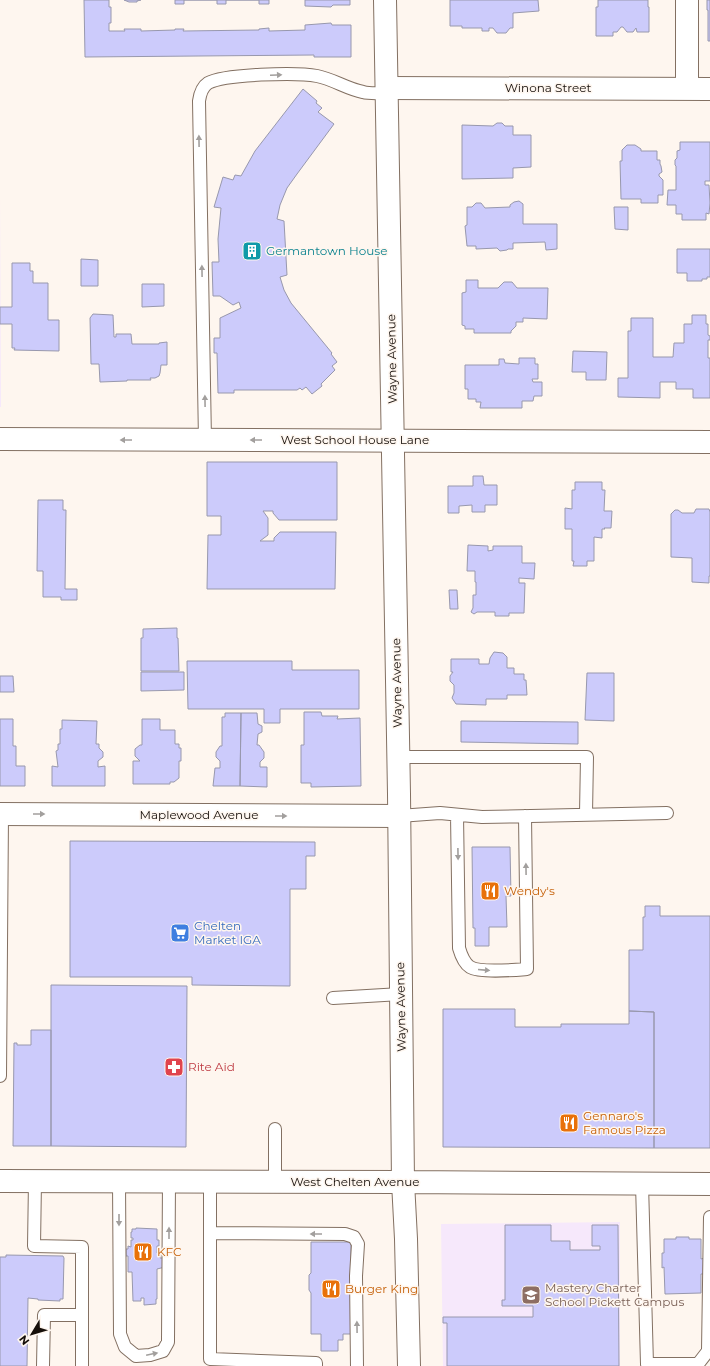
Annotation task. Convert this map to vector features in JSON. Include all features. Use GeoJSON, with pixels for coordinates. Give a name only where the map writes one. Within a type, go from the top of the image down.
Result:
{"type":"FeatureCollection","features":[{"type":"Feature","properties":{"kind":"street","name":"Wayne Avenue"},"geometry":{"type":"LineString","coordinates":[[386,0],[399,816],[403,1182],[409,1366]]}},
{"type":"Feature","properties":{"kind":"street"},"geometry":{"type":"LineString","coordinates":[[687,0],[687,89]]}},
{"type":"Feature","properties":{"kind":"street","name":"Winona Street"},"geometry":{"type":"LineString","coordinates":[[387,91],[710,89]]}},
{"type":"Feature","properties":{"kind":"street","name":"West School House Lane"},"geometry":{"type":"LineString","coordinates":[[0,439],[710,442]]}},
{"type":"Feature","properties":{"kind":"street","name":"Maplewood Avenue"},"geometry":{"type":"LineString","coordinates":[[1,814],[399,816]]}},
{"type":"Feature","properties":{"kind":"street","name":"West Chelten Avenue"},"geometry":{"type":"LineString","coordinates":[[0,1181],[710,1184]]}},
{"type":"Feature","properties":{"kind":"lane"},"geometry":{"type":"LineString","coordinates":[[206,440],[199,101],[202,90],[207,83],[219,79],[289,74],[330,79],[352,89],[363,92],[387,91]]}},
{"type":"Feature","properties":{"kind":"lane"},"geometry":{"type":"LineString","coordinates":[[398,756],[587,757],[586,814]]}},
{"type":"Feature","properties":{"kind":"lane"},"geometry":{"type":"LineString","coordinates":[[399,816],[440,813],[482,817],[667,813]]}},
{"type":"Feature","properties":{"kind":"lane"},"geometry":{"type":"LineString","coordinates":[[0,1076],[1,814]]}},
{"type":"Feature","properties":{"kind":"lane"},"geometry":{"type":"LineString","coordinates":[[457,815],[459,948],[462,957],[470,967],[481,970],[527,969],[525,816]]}},
{"type":"Feature","properties":{"kind":"lane"},"geometry":{"type":"LineString","coordinates":[[333,998],[401,994]]}},
{"type":"Feature","properties":{"kind":"lane"},"geometry":{"type":"LineString","coordinates":[[275,1129],[275,1182]]}},
{"type":"Feature","properties":{"kind":"lane"},"geometry":{"type":"LineString","coordinates":[[35,1181],[34,1246],[82,1247],[82,1366]]}},
{"type":"Feature","properties":{"kind":"lane"},"geometry":{"type":"LineString","coordinates":[[119,1181],[120,1334],[126,1347],[136,1361],[163,1351],[168,1342],[169,1181]]}},
{"type":"Feature","properties":{"kind":"lane"},"geometry":{"type":"LineString","coordinates":[[210,1181],[210,1359],[316,1363],[316,1366]]}},
{"type":"Feature","properties":{"kind":"lane"},"geometry":{"type":"LineString","coordinates":[[642,1184],[647,1364],[698,1364],[708,1351],[710,1217]]}},
{"type":"Feature","properties":{"kind":"lane"},"geometry":{"type":"LineString","coordinates":[[211,1233],[345,1234],[354,1237],[358,1244],[356,1276],[357,1366]]}},
{"type":"Feature","properties":{"kind":"lane"},"geometry":{"type":"LineString","coordinates":[[43,1366],[44,1315],[82,1315]]}},
{"type":"Feature","properties":{"kind":"shaded area"},"geometry":{"type":"Polygon","coordinates":[[[0,192],[1,407],[0,407],[0,192]]]}},
{"type":"Feature","properties":{"kind":"shaded area","name":"Mastery Charter School Pickett Campus"},"geometry":{"type":"Polygon","coordinates":[[[620,1222],[620,1366],[443,1366],[441,1224],[620,1222]]]}},
{"type":"Feature","properties":{"kind":"building"},"geometry":{"type":"Polygon","coordinates":[[[84,0],[109,0],[109,7],[111,7],[111,23],[109,23],[109,31],[125,31],[124,29],[141,29],[141,31],[175,29],[184,29],[183,31],[259,30],[269,28],[269,31],[305,30],[305,25],[331,23],[332,25],[351,25],[351,57],[314,57],[314,55],[85,57],[84,0]]]}},
{"type":"Feature","properties":{"kind":"building"},"geometry":{"type":"Polygon","coordinates":[[[124,0],[141,0],[137,2],[129,2],[124,0]]]}},
{"type":"Feature","properties":{"kind":"building"},"geometry":{"type":"Polygon","coordinates":[[[175,0],[184,0],[184,4],[175,4],[175,0]]]}},
{"type":"Feature","properties":{"kind":"building"},"geometry":{"type":"Polygon","coordinates":[[[217,0],[226,0],[226,4],[217,4],[217,0]]]}},
{"type":"Feature","properties":{"kind":"building"},"geometry":{"type":"Polygon","coordinates":[[[259,0],[269,0],[269,4],[259,4],[259,0]]]}},
{"type":"Feature","properties":{"kind":"building"},"geometry":{"type":"Polygon","coordinates":[[[305,0],[350,0],[350,5],[333,5],[331,7],[305,6],[305,0]]]}},
{"type":"Feature","properties":{"kind":"building"},"geometry":{"type":"Polygon","coordinates":[[[450,0],[538,0],[539,11],[513,13],[513,28],[510,28],[506,33],[497,33],[493,28],[489,28],[489,31],[482,31],[482,28],[462,28],[462,26],[450,26],[450,0]]]}},
{"type":"Feature","properties":{"kind":"building"},"geometry":{"type":"Polygon","coordinates":[[[598,0],[648,0],[649,32],[637,32],[636,28],[633,32],[627,32],[623,27],[621,27],[617,32],[613,32],[613,36],[596,36],[596,7],[598,7],[598,0]]]}},
{"type":"Feature","properties":{"kind":"building"},"geometry":{"type":"Polygon","coordinates":[[[707,0],[710,0],[710,41],[708,41],[707,0]]]}},
{"type":"Feature","properties":{"kind":"building","name":"Germantown House"},"geometry":{"type":"Polygon","coordinates":[[[303,89],[317,101],[316,103],[322,108],[318,112],[334,124],[287,188],[280,205],[277,219],[284,221],[287,275],[280,277],[284,290],[291,303],[332,353],[331,354],[337,362],[332,366],[335,370],[321,384],[322,386],[312,394],[306,387],[302,390],[300,388],[297,390],[234,390],[234,393],[218,393],[217,353],[214,353],[214,338],[220,338],[220,318],[241,308],[239,302],[233,305],[220,296],[213,296],[212,262],[219,262],[218,239],[221,208],[214,207],[223,177],[233,180],[235,175],[241,176],[255,151],[303,89]]]}},
{"type":"Feature","properties":{"kind":"building"},"geometry":{"type":"Polygon","coordinates":[[[497,123],[502,123],[505,126],[513,126],[513,135],[531,135],[531,167],[513,168],[513,178],[462,179],[462,125],[493,126],[497,123]]]}},
{"type":"Feature","properties":{"kind":"building"},"geometry":{"type":"Polygon","coordinates":[[[680,142],[710,142],[710,181],[705,181],[705,185],[709,185],[710,203],[709,214],[706,213],[706,220],[682,220],[682,214],[676,214],[676,205],[667,205],[668,190],[676,190],[675,160],[677,158],[677,151],[680,150],[680,142]]]}},
{"type":"Feature","properties":{"kind":"building"},"geometry":{"type":"Polygon","coordinates":[[[627,145],[635,145],[641,149],[641,151],[657,151],[657,160],[660,160],[662,172],[659,176],[663,180],[663,195],[658,195],[658,203],[641,203],[641,199],[621,199],[620,161],[622,161],[622,150],[627,145]]]}},
{"type":"Feature","properties":{"kind":"building"},"geometry":{"type":"Polygon","coordinates":[[[519,201],[523,204],[523,224],[557,224],[557,249],[546,250],[545,242],[513,243],[513,249],[500,251],[497,248],[476,249],[476,246],[467,246],[465,226],[467,225],[467,207],[472,207],[476,203],[481,203],[485,208],[510,207],[510,205],[514,202],[519,201]]]}},
{"type":"Feature","properties":{"kind":"building"},"geometry":{"type":"Polygon","coordinates":[[[614,207],[628,207],[628,230],[615,229],[614,207]]]}},
{"type":"Feature","properties":{"kind":"building"},"geometry":{"type":"Polygon","coordinates":[[[677,249],[710,249],[710,277],[707,277],[707,279],[702,279],[702,281],[687,281],[687,273],[677,273],[677,249]]]}},
{"type":"Feature","properties":{"kind":"building"},"geometry":{"type":"Polygon","coordinates":[[[81,259],[98,260],[98,286],[81,286],[81,259]]]}},
{"type":"Feature","properties":{"kind":"building"},"geometry":{"type":"Polygon","coordinates":[[[12,263],[30,263],[30,271],[33,271],[33,283],[48,283],[48,320],[59,320],[59,351],[14,350],[15,348],[12,348],[12,324],[0,324],[0,307],[12,307],[12,263]]]}},
{"type":"Feature","properties":{"kind":"building"},"geometry":{"type":"Polygon","coordinates":[[[466,280],[478,280],[478,288],[498,288],[504,282],[512,282],[517,288],[548,288],[547,319],[523,318],[523,322],[516,322],[516,326],[511,333],[474,333],[474,329],[465,329],[465,326],[462,325],[462,293],[466,292],[466,280]]]}},
{"type":"Feature","properties":{"kind":"building"},"geometry":{"type":"Polygon","coordinates":[[[142,284],[164,284],[164,306],[142,307],[142,284]]]}},
{"type":"Feature","properties":{"kind":"building"},"geometry":{"type":"Polygon","coordinates":[[[93,314],[113,315],[114,337],[116,337],[116,334],[131,334],[132,344],[159,344],[167,342],[167,365],[161,365],[159,376],[150,378],[151,380],[100,382],[99,364],[91,364],[90,318],[93,314]]]}},
{"type":"Feature","properties":{"kind":"building"},"geometry":{"type":"Polygon","coordinates":[[[692,315],[706,315],[706,324],[708,324],[708,335],[710,336],[710,340],[708,340],[708,358],[710,358],[710,398],[693,398],[693,389],[676,389],[676,382],[660,382],[660,398],[618,397],[618,378],[628,378],[628,331],[631,331],[631,318],[653,318],[653,357],[673,357],[674,343],[684,343],[684,324],[692,324],[692,315]]]}},
{"type":"Feature","properties":{"kind":"building"},"geometry":{"type":"Polygon","coordinates":[[[573,351],[607,352],[606,380],[586,380],[586,372],[572,372],[573,351]]]}},
{"type":"Feature","properties":{"kind":"building"},"geometry":{"type":"Polygon","coordinates":[[[519,358],[535,358],[535,364],[538,364],[538,379],[532,379],[533,382],[542,382],[542,396],[534,396],[533,401],[522,401],[522,408],[480,408],[481,402],[476,402],[476,399],[468,399],[468,389],[465,389],[465,365],[499,365],[499,359],[504,359],[505,363],[519,364],[519,358]]]}},
{"type":"Feature","properties":{"kind":"building"},"geometry":{"type":"Polygon","coordinates":[[[207,462],[337,462],[337,520],[279,520],[273,511],[263,511],[268,518],[268,535],[260,541],[274,541],[274,538],[280,532],[336,532],[335,589],[207,589],[208,535],[221,535],[221,516],[207,516],[207,462]]]}},
{"type":"Feature","properties":{"kind":"building"},"geometry":{"type":"Polygon","coordinates":[[[473,476],[483,476],[484,485],[497,485],[497,505],[485,505],[485,512],[472,512],[472,505],[459,506],[459,513],[448,513],[448,486],[473,486],[473,476]]]}},
{"type":"Feature","properties":{"kind":"building"},"geometry":{"type":"Polygon","coordinates":[[[575,482],[602,482],[602,490],[605,490],[604,511],[612,511],[611,528],[602,529],[602,538],[594,537],[594,561],[587,561],[587,566],[573,566],[572,529],[565,529],[565,508],[572,509],[572,490],[575,490],[575,482]]]}},
{"type":"Feature","properties":{"kind":"building"},"geometry":{"type":"Polygon","coordinates":[[[38,500],[63,500],[63,510],[66,510],[65,589],[77,589],[77,600],[61,600],[61,597],[43,597],[43,571],[37,571],[38,500]]]}},
{"type":"Feature","properties":{"kind":"building"},"geometry":{"type":"Polygon","coordinates":[[[696,509],[709,509],[710,512],[709,583],[692,582],[692,558],[671,557],[671,514],[675,510],[682,513],[694,513],[696,509]]]}},
{"type":"Feature","properties":{"kind":"building"},"geometry":{"type":"Polygon","coordinates":[[[468,545],[488,546],[488,551],[493,550],[493,546],[522,546],[522,563],[535,563],[534,579],[519,578],[519,583],[525,583],[524,613],[509,613],[509,616],[495,616],[495,612],[477,612],[474,614],[471,612],[473,608],[473,595],[476,595],[476,582],[475,571],[467,571],[468,545]]]}},
{"type":"Feature","properties":{"kind":"building"},"geometry":{"type":"Polygon","coordinates":[[[449,590],[457,590],[458,609],[450,609],[449,590]]]}},
{"type":"Feature","properties":{"kind":"building"},"geometry":{"type":"Polygon","coordinates":[[[177,628],[179,671],[141,671],[141,638],[143,638],[143,629],[177,628]]]}},
{"type":"Feature","properties":{"kind":"building"},"geometry":{"type":"Polygon","coordinates":[[[494,652],[503,653],[507,657],[507,668],[514,668],[514,674],[524,674],[527,695],[507,695],[507,699],[486,699],[486,705],[456,704],[452,698],[454,693],[454,685],[450,681],[450,676],[453,672],[451,672],[451,659],[479,659],[479,664],[489,664],[490,658],[494,652]]]}},
{"type":"Feature","properties":{"kind":"building"},"geometry":{"type":"Polygon","coordinates":[[[187,661],[292,661],[292,670],[359,670],[359,709],[280,709],[280,723],[264,723],[264,709],[188,709],[187,661]]]}},
{"type":"Feature","properties":{"kind":"building"},"geometry":{"type":"Polygon","coordinates":[[[141,672],[184,672],[184,690],[141,691],[141,672]]]}},
{"type":"Feature","properties":{"kind":"building"},"geometry":{"type":"Polygon","coordinates":[[[587,673],[614,673],[614,721],[585,720],[587,673]]]}},
{"type":"Feature","properties":{"kind":"building"},"geometry":{"type":"Polygon","coordinates":[[[0,676],[13,676],[14,692],[0,692],[0,676]]]}},
{"type":"Feature","properties":{"kind":"building"},"geometry":{"type":"Polygon","coordinates":[[[304,712],[321,712],[322,716],[338,716],[337,719],[360,718],[361,786],[311,787],[311,783],[301,783],[301,745],[304,745],[304,712]]]}},
{"type":"Feature","properties":{"kind":"building"},"geometry":{"type":"Polygon","coordinates":[[[225,713],[241,713],[240,786],[213,786],[215,768],[220,768],[220,761],[216,757],[216,752],[220,746],[222,746],[222,717],[225,717],[225,713]]]}},
{"type":"Feature","properties":{"kind":"building"},"geometry":{"type":"Polygon","coordinates":[[[241,713],[257,713],[258,724],[262,726],[262,732],[258,734],[257,745],[259,745],[264,752],[264,758],[260,762],[260,767],[267,767],[267,787],[240,786],[241,713]]]}},
{"type":"Feature","properties":{"kind":"building"},"geometry":{"type":"Polygon","coordinates":[[[0,719],[13,719],[13,746],[16,746],[16,766],[25,766],[25,786],[0,786],[0,719]]]}},
{"type":"Feature","properties":{"kind":"building"},"geometry":{"type":"Polygon","coordinates":[[[142,719],[160,719],[160,730],[175,730],[175,744],[179,744],[179,748],[181,748],[181,761],[179,761],[179,778],[174,782],[170,782],[170,784],[133,784],[133,761],[140,761],[135,756],[135,749],[142,745],[142,719]]]}},
{"type":"Feature","properties":{"kind":"building"},"geometry":{"type":"Polygon","coordinates":[[[62,720],[97,721],[96,744],[99,744],[99,748],[103,752],[103,757],[98,761],[98,767],[105,766],[105,786],[52,786],[52,766],[58,767],[56,751],[58,750],[58,744],[60,744],[60,729],[62,729],[62,720]]]}},
{"type":"Feature","properties":{"kind":"building"},"geometry":{"type":"Polygon","coordinates":[[[461,721],[578,722],[578,744],[461,742],[461,721]]]}},
{"type":"Feature","properties":{"kind":"building","name":"Chelten Market IGA"},"geometry":{"type":"Polygon","coordinates":[[[70,841],[315,842],[315,856],[306,856],[306,889],[290,889],[290,986],[192,985],[192,977],[70,977],[70,841]]]}},
{"type":"Feature","properties":{"kind":"building"},"geometry":{"type":"Polygon","coordinates":[[[472,847],[510,847],[511,896],[506,896],[507,927],[489,927],[489,946],[475,946],[475,928],[473,928],[472,847]]]}},
{"type":"Feature","properties":{"kind":"building"},"geometry":{"type":"Polygon","coordinates":[[[645,906],[660,906],[660,916],[710,916],[710,1148],[654,1148],[654,1012],[629,1011],[629,950],[643,950],[643,917],[645,917],[645,906]]]}},
{"type":"Feature","properties":{"kind":"building"},"geometry":{"type":"Polygon","coordinates":[[[51,985],[187,986],[186,1147],[51,1146],[51,985]]]}},
{"type":"Feature","properties":{"kind":"building"},"geometry":{"type":"Polygon","coordinates":[[[443,1009],[515,1009],[515,1027],[561,1027],[561,1024],[629,1024],[629,1011],[654,1012],[654,1148],[443,1147],[443,1009]]]}},
{"type":"Feature","properties":{"kind":"building"},"geometry":{"type":"Polygon","coordinates":[[[31,1030],[51,1030],[51,1146],[13,1146],[14,1043],[17,1043],[17,1045],[31,1045],[31,1030]]]}},
{"type":"Feature","properties":{"kind":"building","name":"Mastery Charter School Pickett Campus"},"geometry":{"type":"Polygon","coordinates":[[[505,1225],[551,1225],[551,1241],[570,1241],[570,1250],[600,1250],[600,1246],[592,1246],[592,1225],[618,1225],[619,1366],[447,1366],[447,1323],[443,1323],[443,1317],[533,1317],[533,1306],[502,1306],[502,1300],[505,1300],[505,1225]]]}},
{"type":"Feature","properties":{"kind":"building"},"geometry":{"type":"Polygon","coordinates":[[[132,1229],[157,1229],[157,1240],[159,1240],[159,1246],[157,1246],[157,1253],[160,1253],[160,1258],[165,1258],[165,1267],[157,1269],[156,1304],[144,1305],[144,1298],[141,1298],[141,1301],[133,1301],[132,1272],[128,1272],[128,1256],[126,1256],[126,1249],[128,1249],[128,1246],[131,1247],[131,1240],[133,1240],[133,1238],[131,1238],[131,1232],[132,1229]]]}},
{"type":"Feature","properties":{"kind":"building"},"geometry":{"type":"Polygon","coordinates":[[[676,1237],[701,1239],[701,1259],[704,1258],[704,1274],[701,1274],[701,1293],[665,1294],[664,1267],[662,1268],[664,1239],[676,1239],[676,1237]]]}},
{"type":"Feature","properties":{"kind":"building"},"geometry":{"type":"Polygon","coordinates":[[[311,1242],[351,1242],[351,1334],[343,1334],[343,1340],[338,1340],[338,1351],[321,1351],[321,1334],[311,1334],[311,1293],[309,1290],[309,1275],[311,1273],[311,1242]]]}},
{"type":"Feature","properties":{"kind":"building"},"geometry":{"type":"Polygon","coordinates":[[[6,1255],[63,1256],[64,1258],[63,1299],[60,1299],[60,1301],[28,1298],[27,1366],[0,1366],[0,1257],[6,1257],[6,1255]]]}},
{"type":"Feature","properties":{"kind":"place","name":"Germantown House"},"geometry":{"type":"Point","coordinates":[252,251]}},
{"type":"Feature","properties":{"kind":"place","name":"Wendy's"},"geometry":{"type":"Point","coordinates":[490,891]}},
{"type":"Feature","properties":{"kind":"place","name":"Chelten Market IGA"},"geometry":{"type":"Point","coordinates":[180,933]}},
{"type":"Feature","properties":{"kind":"place","name":"Rite Aid"},"geometry":{"type":"Point","coordinates":[174,1067]}},
{"type":"Feature","properties":{"kind":"place","name":"Gennaro's Famous Pizza"},"geometry":{"type":"Point","coordinates":[569,1123]}},
{"type":"Feature","properties":{"kind":"place","name":"KFC"},"geometry":{"type":"Point","coordinates":[143,1252]}},
{"type":"Feature","properties":{"kind":"place","name":"Burger King"},"geometry":{"type":"Point","coordinates":[331,1289]}},
{"type":"Feature","properties":{"kind":"place","name":"Mastery Charter School Pickett Campus"},"geometry":{"type":"Point","coordinates":[531,1295]}}]}
